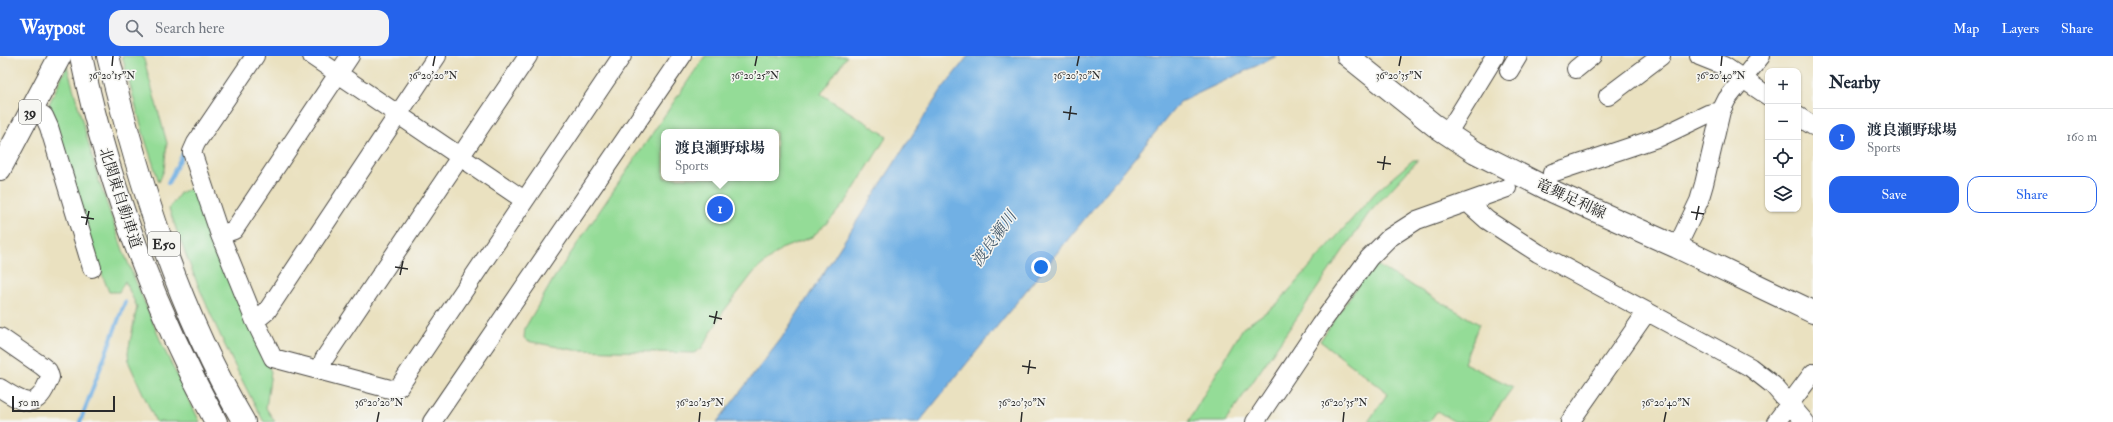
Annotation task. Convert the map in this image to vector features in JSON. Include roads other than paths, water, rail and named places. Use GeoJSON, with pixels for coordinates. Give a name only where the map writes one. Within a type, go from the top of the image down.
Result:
{"type":"FeatureCollection","features":[{"type":"Feature","properties":{"kind":"main road","name":"39"},"geometry":{"type":"LineString","coordinates":[[0,169],[60,56]]}},
{"type":"Feature","properties":{"kind":"main road","name":"北関東自動車道"},"geometry":{"type":"LineString","coordinates":[[108,56],[147,198],[171,264],[202,338],[244,422]]}},
{"type":"Feature","properties":{"kind":"main road","name":"竜舞足利線"},"geometry":{"type":"LineString","coordinates":[[1348,56],[1440,130],[1520,176],[1813,312]]}},
{"type":"Feature","properties":{"kind":"main road","name":"北関東自動車道"},"geometry":{"type":"LineString","coordinates":[[82,60],[112,176],[145,274],[168,326],[216,422]]}},
{"type":"Feature","properties":{"kind":"street"},"geometry":{"type":"LineString","coordinates":[[255,56],[196,143],[192,152],[220,235],[255,321],[273,358],[390,389],[399,387],[622,56]]}},
{"type":"Feature","properties":{"kind":"street"},"geometry":{"type":"LineString","coordinates":[[312,56],[524,200]]}},
{"type":"Feature","properties":{"kind":"street"},"geometry":{"type":"LineString","coordinates":[[220,235],[234,230],[350,56]]}},
{"type":"Feature","properties":{"kind":"street"},"geometry":{"type":"LineString","coordinates":[[255,321],[267,311],[436,56]]}},
{"type":"Feature","properties":{"kind":"street"},"geometry":{"type":"LineString","coordinates":[[321,371],[324,359],[528,56]]}},
{"type":"Feature","properties":{"kind":"street"},"geometry":{"type":"LineString","coordinates":[[432,422],[682,56]]}},
{"type":"Feature","properties":{"kind":"street"},"geometry":{"type":"LineString","coordinates":[[1440,130],[1495,56]]}},
{"type":"Feature","properties":{"kind":"street"},"geometry":{"type":"LineString","coordinates":[[1576,69],[1592,56]]}},
{"type":"Feature","properties":{"kind":"street"},"geometry":{"type":"LineString","coordinates":[[1608,96],[1661,56]]}},
{"type":"Feature","properties":{"kind":"street"},"geometry":{"type":"LineString","coordinates":[[1699,56],[1724,66],[1765,94]]}},
{"type":"Feature","properties":{"kind":"street"},"geometry":{"type":"LineString","coordinates":[[1677,248],[1699,201],[1721,111],[1742,79],[1761,56]]}},
{"type":"Feature","properties":{"kind":"street"},"geometry":{"type":"LineString","coordinates":[[32,108],[44,116],[49,127],[92,268]]}},
{"type":"Feature","properties":{"kind":"street"},"geometry":{"type":"LineString","coordinates":[[1558,171],[1660,137],[1708,114],[1721,111]]}},
{"type":"Feature","properties":{"kind":"street"},"geometry":{"type":"LineString","coordinates":[[1801,118],[1813,126]]}},
{"type":"Feature","properties":{"kind":"street"},"geometry":{"type":"LineString","coordinates":[[1254,422],[1320,325],[1378,247],[1403,227],[1417,220],[1501,191]]}},
{"type":"Feature","properties":{"kind":"street"},"geometry":{"type":"LineString","coordinates":[[1468,202],[1474,210],[1487,220],[1538,253],[1646,313],[1750,367],[1773,386],[1805,422]]}},
{"type":"Feature","properties":{"kind":"street"},"geometry":{"type":"LineString","coordinates":[[1570,422],[1646,313]]}},
{"type":"Feature","properties":{"kind":"street"},"geometry":{"type":"LineString","coordinates":[[0,337],[42,366],[48,371],[50,377],[41,394],[35,401],[28,403],[0,388]]}},
{"type":"Feature","properties":{"kind":"street"},"geometry":{"type":"LineString","coordinates":[[1776,422],[1813,373]]}},
{"type":"Feature","properties":{"kind":"water","name":"渡良瀬川"},"geometry":{"type":"Polygon","coordinates":[[[968,56],[1277,56],[1180,102],[919,422],[717,422],[781,339],[942,89],[968,56]]]}},
{"type":"Feature","properties":{"kind":"waterway"},"geometry":{"type":"LineString","coordinates":[[168,183],[186,148]]}},
{"type":"Feature","properties":{"kind":"waterway"},"geometry":{"type":"LineString","coordinates":[[80,422],[125,302]]}},
{"type":"Feature","properties":{"kind":"place","name":"渡良瀬野球場"},"geometry":{"type":"Point","coordinates":[720,209]}}]}
